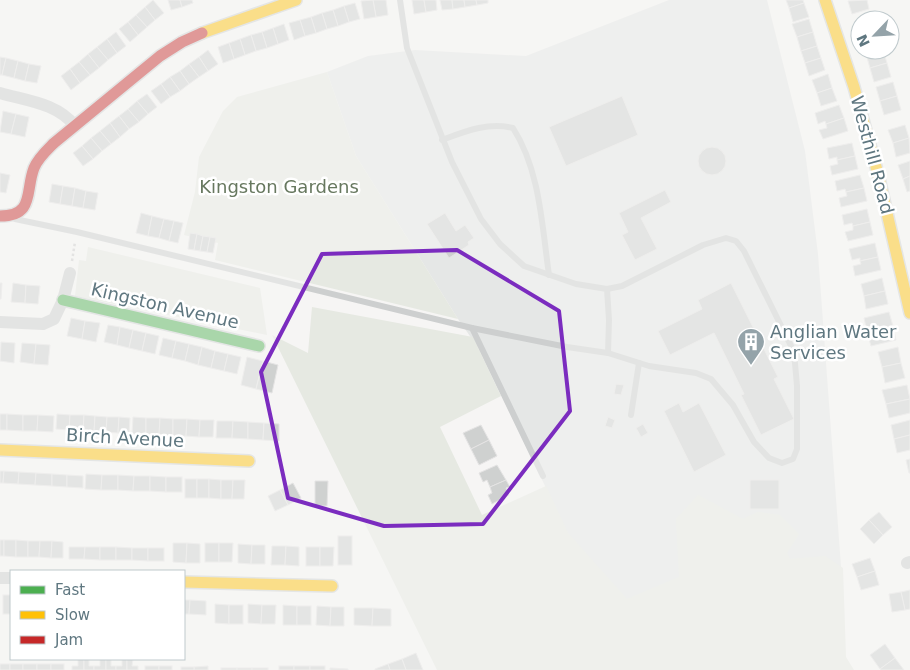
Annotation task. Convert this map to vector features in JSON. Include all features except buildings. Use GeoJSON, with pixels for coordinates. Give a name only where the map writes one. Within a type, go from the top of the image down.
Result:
{"type":"FeatureCollection","features":[{"type":"Feature","properties":{"kind":"street"},"geometry":{"type":"LineString","coordinates":[[0,216],[9,217],[22,210],[29,198],[34,168],[40,157],[54,143],[160,56],[182,42],[211,29],[296,0]]}},
{"type":"Feature","properties":{"kind":"street","name":"Westhill Road"},"geometry":{"type":"LineString","coordinates":[[825,0],[854,87],[878,174],[910,313]]}},
{"type":"Feature","properties":{"kind":"street"},"geometry":{"type":"LineString","coordinates":[[0,94],[56,109],[68,117],[75,126]]}},
{"type":"Feature","properties":{"kind":"street"},"geometry":{"type":"LineString","coordinates":[[0,322],[34,325],[49,323],[54,319],[63,300],[70,272]]}},
{"type":"Feature","properties":{"kind":"street","name":"Kingston Avenue"},"geometry":{"type":"LineString","coordinates":[[63,300],[259,346]]}},
{"type":"Feature","properties":{"kind":"street","name":"Birch Avenue"},"geometry":{"type":"LineString","coordinates":[[0,450],[249,461]]}},
{"type":"Feature","properties":{"kind":"street"},"geometry":{"type":"LineString","coordinates":[[185,582],[332,586]]}},
{"type":"Feature","properties":{"kind":"lane"},"geometry":{"type":"LineString","coordinates":[[0,216],[77,232],[472,328],[567,347],[608,353],[649,366],[696,373],[711,378],[733,405],[754,442],[769,458],[782,463],[793,459],[797,449],[794,352],[744,251],[736,241],[726,238],[703,245],[622,286],[607,288],[576,284],[524,266],[500,244],[480,219],[442,140],[407,48],[400,0]]}},
{"type":"Feature","properties":{"kind":"lane"},"geometry":{"type":"LineString","coordinates":[[442,140],[470,129],[488,125],[514,128],[522,141],[532,168],[549,275]]}},
{"type":"Feature","properties":{"kind":"lane"},"geometry":{"type":"LineString","coordinates":[[607,288],[609,320],[608,353]]}},
{"type":"Feature","properties":{"kind":"lane"},"geometry":{"type":"LineString","coordinates":[[472,328],[542,476]]}},
{"type":"Feature","properties":{"kind":"lane"},"geometry":{"type":"LineString","coordinates":[[631,415],[639,363]]}},
{"type":"Feature","properties":{"kind":"path"},"geometry":{"type":"LineString","coordinates":[[70,272],[77,232]]}},
{"type":"Feature","properties":{"kind":"highlighted area"},"geometry":{"type":"Polygon","coordinates":[[[457,250],[559,311],[570,411],[483,524],[384,526],[288,498],[261,372],[322,254],[457,250]]]}},
{"type":"Feature","properties":{"kind":"shaded area"},"geometry":{"type":"Polygon","coordinates":[[[669,0],[767,0],[805,151],[818,254],[842,580],[607,622],[546,488],[479,349],[458,319],[356,156],[327,72],[368,56],[415,50],[526,56],[669,0]]]}},
{"type":"Feature","properties":{"kind":"green space","name":"Kingston Gardens"},"geometry":{"type":"Polygon","coordinates":[[[327,72],[356,156],[458,319],[215,260],[218,243],[184,235],[195,192],[199,157],[223,111],[237,97],[327,72]]]}},
{"type":"Feature","properties":{"kind":"green space"},"geometry":{"type":"Polygon","coordinates":[[[88,247],[260,288],[267,335],[75,296],[79,260],[86,261],[88,247]]]}},
{"type":"Feature","properties":{"kind":"green space"},"geometry":{"type":"Polygon","coordinates":[[[312,307],[473,337],[501,396],[440,427],[482,515],[546,486],[568,533],[627,599],[679,577],[676,519],[698,495],[743,519],[758,512],[780,515],[799,534],[787,553],[790,559],[825,556],[843,568],[846,657],[854,670],[437,670],[272,335],[308,353],[312,307]]]}},
{"type":"Feature","properties":{"kind":"traffic: fast"},"geometry":{"type":"LineString","coordinates":[[63,300],[259,346]]}},
{"type":"Feature","properties":{"kind":"traffic: slow"},"geometry":{"type":"LineString","coordinates":[[202,33],[296,0]]}},
{"type":"Feature","properties":{"kind":"traffic: slow"},"geometry":{"type":"LineString","coordinates":[[825,0],[854,87],[878,174],[910,313]]}},
{"type":"Feature","properties":{"kind":"traffic: slow"},"geometry":{"type":"LineString","coordinates":[[0,450],[249,461]]}},
{"type":"Feature","properties":{"kind":"traffic: slow"},"geometry":{"type":"LineString","coordinates":[[185,582],[332,586]]}},
{"type":"Feature","properties":{"kind":"traffic: jam"},"geometry":{"type":"LineString","coordinates":[[0,216],[11,215],[19,212],[24,207],[34,168],[43,154],[54,143],[160,56],[182,42],[202,33]]}},
{"type":"Feature","properties":{"kind":"place","name":"Anglian Water Services"},"geometry":{"type":"Point","coordinates":[751,366]}}]}
